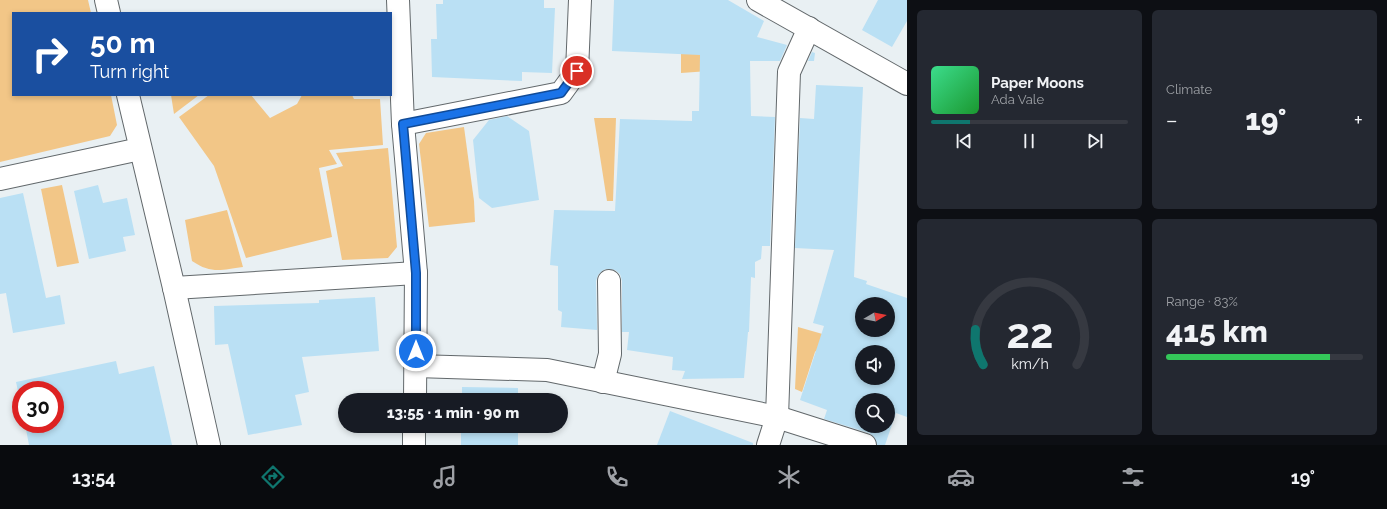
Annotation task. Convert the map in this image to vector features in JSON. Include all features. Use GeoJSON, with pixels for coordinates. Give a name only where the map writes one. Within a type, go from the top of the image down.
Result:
{"type":"FeatureCollection","features":[{"type":"Feature","properties":{"kind":"street"},"geometry":{"type":"LineString","coordinates":[[106,0],[109,12]]}},
{"type":"Feature","properties":{"kind":"street"},"geometry":{"type":"LineString","coordinates":[[398,0],[403,124],[416,273],[415,393]]}},
{"type":"Feature","properties":{"kind":"street"},"geometry":{"type":"LineString","coordinates":[[403,124],[561,93],[577,71],[580,0]]}},
{"type":"Feature","properties":{"kind":"street"},"geometry":{"type":"LineString","coordinates":[[758,0],[907,84]]}},
{"type":"Feature","properties":{"kind":"street"},"geometry":{"type":"LineString","coordinates":[[768,445],[777,417],[790,72],[809,28]]}},
{"type":"Feature","properties":{"kind":"street"},"geometry":{"type":"LineString","coordinates":[[128,96],[174,288],[209,445]]}},
{"type":"Feature","properties":{"kind":"street"},"geometry":{"type":"LineString","coordinates":[[0,179],[140,149]]}},
{"type":"Feature","properties":{"kind":"street"},"geometry":{"type":"LineString","coordinates":[[174,288],[416,273]]}},
{"type":"Feature","properties":{"kind":"street"},"geometry":{"type":"LineString","coordinates":[[604,382],[610,354],[609,281]]}},
{"type":"Feature","properties":{"kind":"street"},"geometry":{"type":"LineString","coordinates":[[416,366],[547,370],[777,417],[865,445]]}},
{"type":"Feature","properties":{"kind":"street"},"geometry":{"type":"LineString","coordinates":[[414,433],[414,445]]}},
{"type":"Feature","properties":{"kind":"shaded area"},"geometry":{"type":"Polygon","coordinates":[[[0,0],[88,0],[91,12],[12,12],[12,96],[111,96],[117,125],[110,136],[0,162],[0,0]]]}},
{"type":"Feature","properties":{"kind":"shaded area"},"geometry":{"type":"Polygon","coordinates":[[[681,17],[709,71],[681,73],[681,17]]]}},
{"type":"Feature","properties":{"kind":"shaded area"},"geometry":{"type":"Polygon","coordinates":[[[171,96],[198,96],[174,114],[171,96]]]}},
{"type":"Feature","properties":{"kind":"shaded area"},"geometry":{"type":"Polygon","coordinates":[[[208,96],[252,96],[270,118],[297,104],[301,96],[352,96],[354,99],[380,99],[383,145],[329,150],[337,164],[319,168],[332,237],[246,258],[214,166],[179,117],[208,96]]]}},
{"type":"Feature","properties":{"kind":"shaded area"},"geometry":{"type":"Polygon","coordinates":[[[594,118],[616,118],[613,201],[607,201],[594,118]]]}},
{"type":"Feature","properties":{"kind":"shaded area"},"geometry":{"type":"Polygon","coordinates":[[[464,127],[474,201],[475,222],[429,227],[419,144],[426,133],[464,127]]]}},
{"type":"Feature","properties":{"kind":"shaded area"},"geometry":{"type":"Polygon","coordinates":[[[388,148],[397,247],[388,258],[342,260],[326,171],[343,166],[336,153],[388,148]]]}},
{"type":"Feature","properties":{"kind":"shaded area"},"geometry":{"type":"Polygon","coordinates":[[[62,185],[79,263],[57,267],[41,189],[62,185]]]}},
{"type":"Feature","properties":{"kind":"shaded area"},"geometry":{"type":"Polygon","coordinates":[[[227,210],[243,267],[216,270],[205,268],[192,261],[185,220],[227,210]]]}},
{"type":"Feature","properties":{"kind":"shaded area"},"geometry":{"type":"Polygon","coordinates":[[[798,327],[826,335],[825,341],[815,352],[802,392],[795,389],[798,327]]]}},
{"type":"Feature","properties":{"kind":"building"},"geometry":{"type":"Polygon","coordinates":[[[443,0],[544,0],[544,8],[555,8],[552,73],[522,72],[522,81],[432,77],[431,39],[437,39],[436,4],[443,4],[443,0]]]}},
{"type":"Feature","properties":{"kind":"building"},"geometry":{"type":"Polygon","coordinates":[[[614,0],[728,0],[764,21],[757,37],[787,45],[780,61],[750,61],[751,116],[775,117],[770,246],[762,246],[761,259],[755,262],[755,278],[751,277],[749,332],[744,378],[682,379],[685,371],[672,370],[673,357],[627,350],[629,332],[622,332],[622,281],[620,274],[615,270],[603,270],[598,275],[596,281],[597,330],[561,327],[562,312],[558,310],[558,266],[550,265],[554,210],[615,211],[620,119],[692,121],[692,111],[699,111],[700,55],[612,51],[614,0]]]}},
{"type":"Feature","properties":{"kind":"building"},"geometry":{"type":"Polygon","coordinates":[[[878,0],[907,0],[907,21],[892,47],[862,30],[878,0]]]}},
{"type":"Feature","properties":{"kind":"building"},"geometry":{"type":"Polygon","coordinates":[[[812,52],[815,53],[814,61],[808,61],[812,52]]]}},
{"type":"Feature","properties":{"kind":"building"},"geometry":{"type":"Polygon","coordinates":[[[816,85],[863,87],[854,277],[867,281],[866,284],[907,298],[907,417],[896,413],[895,416],[895,393],[855,393],[855,429],[824,419],[827,410],[800,400],[824,326],[813,323],[834,250],[795,248],[800,118],[814,119],[816,85]]]}},
{"type":"Feature","properties":{"kind":"building"},"geometry":{"type":"Polygon","coordinates":[[[507,116],[529,131],[539,200],[492,208],[479,198],[473,140],[489,120],[507,116]]]}},
{"type":"Feature","properties":{"kind":"building"},"geometry":{"type":"Polygon","coordinates":[[[98,185],[103,203],[127,198],[135,235],[123,237],[126,251],[89,259],[74,191],[98,185]]]}},
{"type":"Feature","properties":{"kind":"building"},"geometry":{"type":"Polygon","coordinates":[[[23,193],[46,298],[60,295],[65,324],[13,333],[6,293],[0,294],[0,198],[23,193]]]}},
{"type":"Feature","properties":{"kind":"building"},"geometry":{"type":"Polygon","coordinates":[[[375,297],[379,351],[302,357],[309,392],[295,395],[302,425],[248,435],[228,344],[215,345],[214,306],[319,303],[319,300],[375,297]]]}},
{"type":"Feature","properties":{"kind":"building"},"geometry":{"type":"Polygon","coordinates":[[[116,361],[119,374],[154,366],[172,445],[29,445],[27,433],[64,433],[64,381],[21,381],[116,361]]]}},
{"type":"Feature","properties":{"kind":"building"},"geometry":{"type":"Polygon","coordinates":[[[462,387],[518,388],[518,393],[462,393],[462,387]]]}},
{"type":"Feature","properties":{"kind":"building"},"geometry":{"type":"Polygon","coordinates":[[[670,411],[753,443],[753,445],[657,445],[670,411]]]}},
{"type":"Feature","properties":{"kind":"building"},"geometry":{"type":"Polygon","coordinates":[[[461,433],[518,433],[518,445],[461,445],[461,433]]]}},
{"type":"Feature","properties":{"kind":"building"},"geometry":{"type":"Polygon","coordinates":[[[869,433],[889,433],[885,445],[877,445],[874,437],[869,433]]]}},
{"type":"Feature","properties":{"kind":"route"},"geometry":{"type":"LineString","coordinates":[[416,351],[416,273],[403,124],[561,93],[577,71]]}}]}
